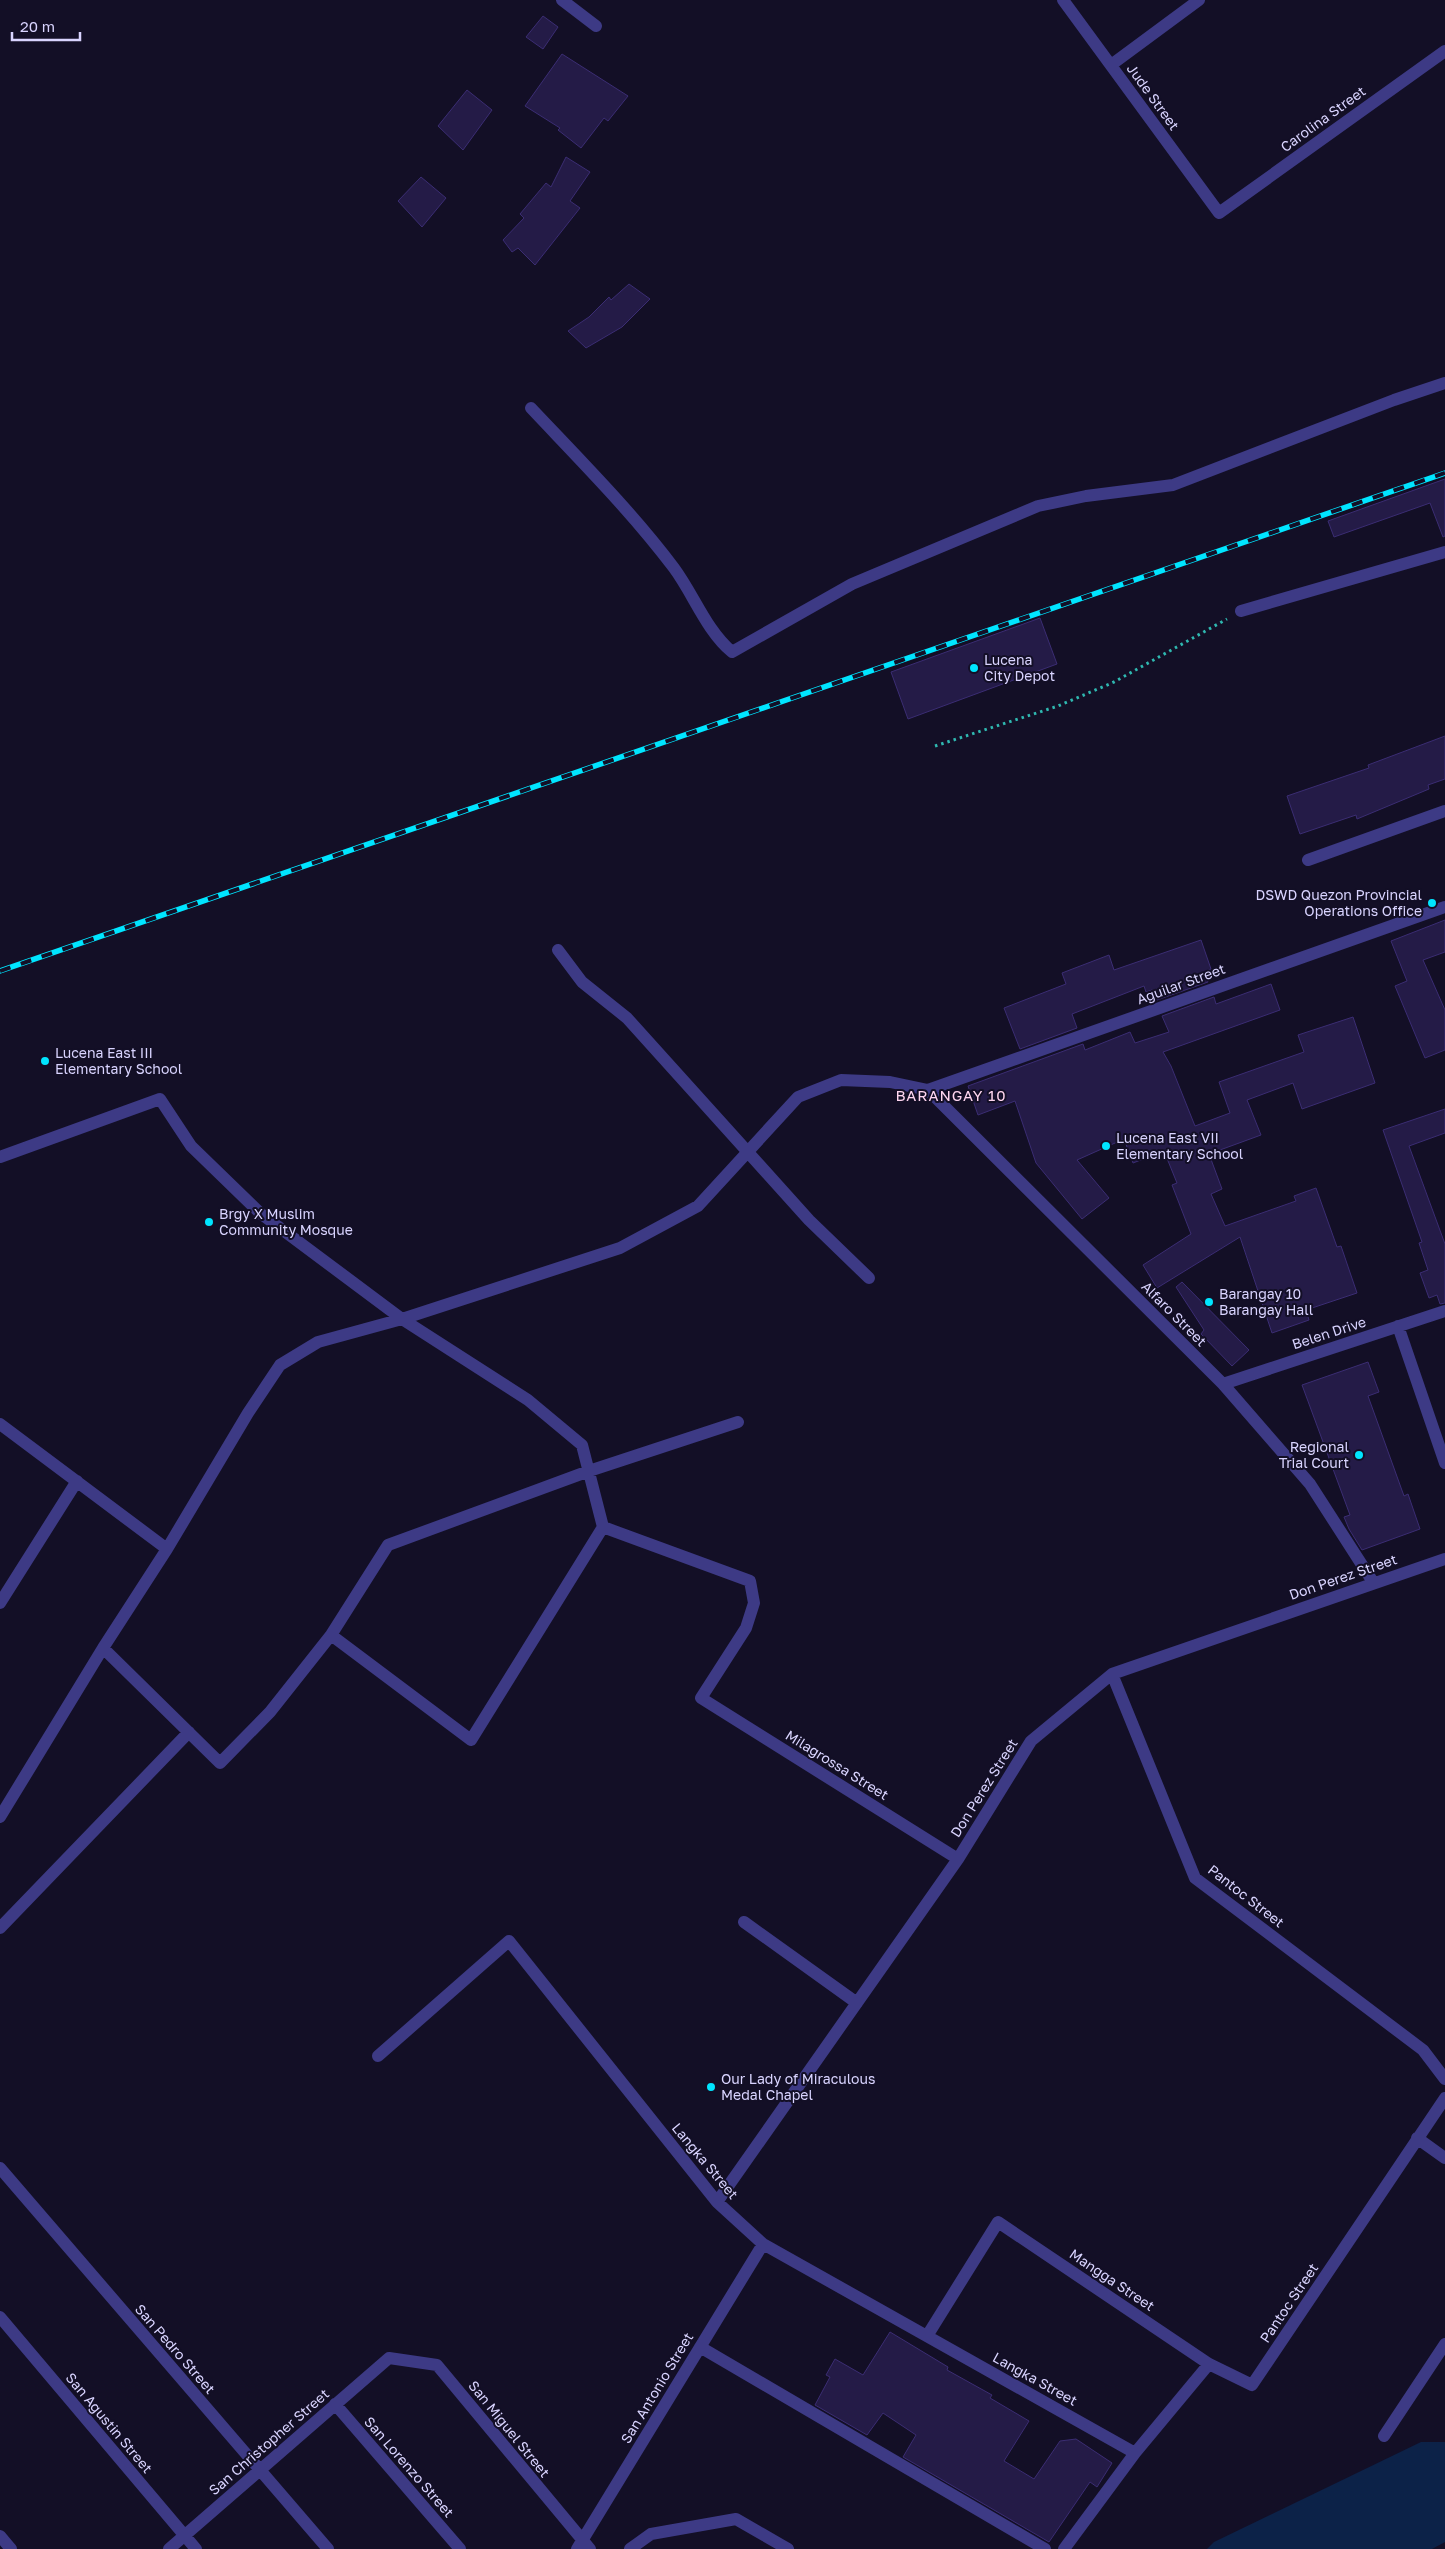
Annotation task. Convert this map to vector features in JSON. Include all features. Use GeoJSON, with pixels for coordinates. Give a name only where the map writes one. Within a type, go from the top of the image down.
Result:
{"type":"FeatureCollection","features":[{"type":"Feature","properties":{"kind":"street"},"geometry":{"type":"LineString","coordinates":[[562,0],[596,26]]}},
{"type":"Feature","properties":{"kind":"street","name":"Jude Street"},"geometry":{"type":"LineString","coordinates":[[1063,0],[1219,212]]}},
{"type":"Feature","properties":{"kind":"street"},"geometry":{"type":"LineString","coordinates":[[1111,65],[1199,0]]}},
{"type":"Feature","properties":{"kind":"street","name":"Carolina Street"},"geometry":{"type":"LineString","coordinates":[[1219,212],[1445,51]]}},
{"type":"Feature","properties":{"kind":"street"},"geometry":{"type":"LineString","coordinates":[[531,408],[640,526],[675,569],[718,641],[732,652],[852,584],[1038,506],[1086,496],[1173,485],[1394,400],[1445,383]]}},
{"type":"Feature","properties":{"kind":"street"},"geometry":{"type":"LineString","coordinates":[[1241,611],[1445,552]]}},
{"type":"Feature","properties":{"kind":"street"},"geometry":{"type":"LineString","coordinates":[[1308,860],[1445,811]]}},
{"type":"Feature","properties":{"kind":"street","name":"Aguilar Street"},"geometry":{"type":"LineString","coordinates":[[928,1090],[1445,907]]}},
{"type":"Feature","properties":{"kind":"street"},"geometry":{"type":"LineString","coordinates":[[558,950],[582,982],[627,1018],[748,1150],[809,1220],[869,1278]]}},
{"type":"Feature","properties":{"kind":"street"},"geometry":{"type":"LineString","coordinates":[[0,1818],[103,1648],[167,1549],[248,1413],[280,1365],[318,1342],[402,1319],[620,1248],[698,1206],[798,1097],[842,1080],[890,1082],[928,1090]]}},
{"type":"Feature","properties":{"kind":"street","name":"Alfaro Street"},"geometry":{"type":"LineString","coordinates":[[928,1090],[1224,1384],[1310,1484],[1372,1582]]}},
{"type":"Feature","properties":{"kind":"street"},"geometry":{"type":"LineString","coordinates":[[0,1157],[160,1099],[191,1146],[260,1214],[402,1319],[528,1400],[582,1445],[603,1527],[471,1740],[331,1635]]}},
{"type":"Feature","properties":{"kind":"street","name":"Belen Drive"},"geometry":{"type":"LineString","coordinates":[[1224,1384],[1445,1311]]}},
{"type":"Feature","properties":{"kind":"street"},"geometry":{"type":"LineString","coordinates":[[1398,1326],[1445,1464]]}},
{"type":"Feature","properties":{"kind":"street"},"geometry":{"type":"LineString","coordinates":[[103,1648],[220,1762],[270,1712],[331,1635],[388,1545],[589,1471],[738,1422]]}},
{"type":"Feature","properties":{"kind":"street"},"geometry":{"type":"LineString","coordinates":[[0,1424],[167,1549]]}},
{"type":"Feature","properties":{"kind":"street"},"geometry":{"type":"LineString","coordinates":[[0,1603],[77,1481]]}},
{"type":"Feature","properties":{"kind":"street","name":"Milagrossa Street"},"geometry":{"type":"LineString","coordinates":[[603,1527],[750,1580],[754,1603],[746,1628],[701,1698],[958,1859]]}},
{"type":"Feature","properties":{"kind":"street","name":"Don Perez Street"},"geometry":{"type":"LineString","coordinates":[[717,2202],[958,1859],[1030,1741],[1112,1674],[1372,1582],[1445,1559]]}},
{"type":"Feature","properties":{"kind":"street","name":"Pantoc Street"},"geometry":{"type":"LineString","coordinates":[[1112,1674],[1196,1878],[1423,2050],[1445,2079]]}},
{"type":"Feature","properties":{"kind":"street"},"geometry":{"type":"LineString","coordinates":[[0,1928],[189,1732]]}},
{"type":"Feature","properties":{"kind":"street"},"geometry":{"type":"LineString","coordinates":[[744,1922],[857,2003]]}},
{"type":"Feature","properties":{"kind":"street","name":"Langka Street"},"geometry":{"type":"LineString","coordinates":[[378,2056],[509,1941],[717,2202],[763,2244],[1135,2453]]}},
{"type":"Feature","properties":{"kind":"street","name":"Pantoc Street"},"geometry":{"type":"LineString","coordinates":[[1209,2364],[1252,2385],[1445,2098]]}},
{"type":"Feature","properties":{"kind":"street"},"geometry":{"type":"LineString","coordinates":[[1417,2138],[1445,2158]]}},
{"type":"Feature","properties":{"kind":"street","name":"San Pedro Street"},"geometry":{"type":"LineString","coordinates":[[0,2168],[328,2549]]}},
{"type":"Feature","properties":{"kind":"street","name":"Mangga Street"},"geometry":{"type":"LineString","coordinates":[[927,2336],[998,2222],[1209,2364]]}},
{"type":"Feature","properties":{"kind":"street","name":"San Antonio Street"},"geometry":{"type":"LineString","coordinates":[[583,2546],[763,2244]]}},
{"type":"Feature","properties":{"kind":"street","name":"San Agustin Street"},"geometry":{"type":"LineString","coordinates":[[0,2317],[196,2549]]}},
{"type":"Feature","properties":{"kind":"street"},"geometry":{"type":"LineString","coordinates":[[1384,2436],[1445,2344]]}},
{"type":"Feature","properties":{"kind":"street"},"geometry":{"type":"LineString","coordinates":[[700,2347],[1045,2549]]}},
{"type":"Feature","properties":{"kind":"street","name":"San Christopher Street"},"geometry":{"type":"LineString","coordinates":[[169,2549],[389,2358]]}},
{"type":"Feature","properties":{"kind":"street","name":"San Miguel Street"},"geometry":{"type":"LineString","coordinates":[[389,2358],[437,2365],[583,2546]]}},
{"type":"Feature","properties":{"kind":"street"},"geometry":{"type":"LineString","coordinates":[[1064,2549],[1135,2453],[1209,2364]]}},
{"type":"Feature","properties":{"kind":"street","name":"San Lorenzo Street"},"geometry":{"type":"LineString","coordinates":[[335,2404],[460,2549]]}},
{"type":"Feature","properties":{"kind":"street"},"geometry":{"type":"LineString","coordinates":[[630,2549],[651,2534],[736,2519],[788,2549]]}},
{"type":"Feature","properties":{"kind":"street"},"geometry":{"type":"LineString","coordinates":[[0,2536],[11,2549]]}},
{"type":"Feature","properties":{"kind":"path"},"geometry":{"type":"LineString","coordinates":[[935,746],[1058,706],[1114,682],[1241,611]]}},
{"type":"Feature","properties":{"kind":"water"},"geometry":{"type":"Polygon","coordinates":[[[1421,2442],[1445,2442],[1445,2542],[1432,2549],[1207,2549],[1214,2542],[1421,2442]]]}},
{"type":"Feature","properties":{"kind":"building"},"geometry":{"type":"Polygon","coordinates":[[[543,16],[558,27],[543,49],[526,37],[543,16]]]}},
{"type":"Feature","properties":{"kind":"building"},"geometry":{"type":"Polygon","coordinates":[[[562,54],[628,96],[608,121],[604,118],[581,148],[558,130],[560,128],[525,106],[562,54]]]}},
{"type":"Feature","properties":{"kind":"building"},"geometry":{"type":"Polygon","coordinates":[[[467,90],[492,110],[463,150],[438,126],[467,90]]]}},
{"type":"Feature","properties":{"kind":"building"},"geometry":{"type":"Polygon","coordinates":[[[566,157],[590,172],[570,201],[580,208],[535,265],[518,248],[512,252],[503,240],[524,218],[520,214],[546,183],[551,187],[566,157]]]}},
{"type":"Feature","properties":{"kind":"building"},"geometry":{"type":"Polygon","coordinates":[[[421,177],[446,198],[422,227],[398,201],[421,177]]]}},
{"type":"Feature","properties":{"kind":"building"},"geometry":{"type":"Polygon","coordinates":[[[629,284],[650,299],[622,327],[586,348],[568,331],[589,317],[609,297],[611,300],[629,284]]]}},
{"type":"Feature","properties":{"kind":"building"},"geometry":{"type":"Polygon","coordinates":[[[1445,479],[1445,536],[1443,537],[1430,503],[1334,537],[1328,521],[1445,479]]]}},
{"type":"Feature","properties":{"kind":"building","name":"Lucena City Depot"},"geometry":{"type":"Polygon","coordinates":[[[1040,618],[1057,664],[908,719],[891,672],[1040,618]]]}},
{"type":"Feature","properties":{"kind":"building"},"geometry":{"type":"Polygon","coordinates":[[[1445,736],[1445,779],[1428,785],[1429,789],[1357,819],[1356,815],[1300,834],[1287,796],[1369,768],[1368,765],[1445,736]]]}},
{"type":"Feature","properties":{"kind":"building"},"geometry":{"type":"Polygon","coordinates":[[[1445,920],[1445,952],[1423,960],[1445,1010],[1445,1050],[1425,1058],[1395,986],[1407,981],[1391,941],[1445,920]]]}},
{"type":"Feature","properties":{"kind":"building"},"geometry":{"type":"Polygon","coordinates":[[[1201,940],[1211,969],[1204,972],[1208,982],[1157,1000],[1152,990],[1146,992],[1144,986],[1072,1014],[1077,1028],[1020,1049],[1004,1008],[1066,984],[1062,973],[1109,955],[1114,970],[1201,940]]]}},
{"type":"Feature","properties":{"kind":"building"},"geometry":{"type":"Polygon","coordinates":[[[1271,984],[1280,1010],[1163,1052],[1171,1066],[1195,1126],[1230,1113],[1219,1082],[1304,1052],[1298,1035],[1353,1017],[1375,1083],[1302,1109],[1293,1083],[1247,1100],[1261,1135],[1209,1154],[1222,1189],[1211,1194],[1225,1226],[1296,1201],[1294,1196],[1316,1188],[1337,1247],[1341,1246],[1357,1293],[1306,1310],[1309,1320],[1272,1333],[1240,1237],[1157,1288],[1143,1265],[1191,1234],[1172,1185],[1177,1183],[1164,1151],[1133,1163],[1124,1139],[1077,1160],[1109,1198],[1082,1219],[1036,1163],[1015,1101],[978,1115],[968,1086],[1083,1044],[1085,1050],[1130,1032],[1135,1043],[1169,1032],[1162,1016],[1214,997],[1216,1004],[1271,984]]]}},
{"type":"Feature","properties":{"kind":"building"},"geometry":{"type":"Polygon","coordinates":[[[1445,1109],[1445,1133],[1409,1146],[1445,1244],[1445,1303],[1440,1304],[1437,1295],[1429,1298],[1420,1273],[1428,1270],[1419,1243],[1422,1242],[1383,1130],[1445,1109]]]}},
{"type":"Feature","properties":{"kind":"building"},"geometry":{"type":"Polygon","coordinates":[[[1182,1282],[1249,1350],[1232,1366],[1201,1334],[1204,1330],[1176,1287],[1182,1282]]]}},
{"type":"Feature","properties":{"kind":"building"},"geometry":{"type":"Polygon","coordinates":[[[1368,1362],[1379,1392],[1368,1396],[1404,1496],[1408,1494],[1420,1529],[1362,1550],[1344,1517],[1350,1515],[1302,1385],[1368,1362]]]}},
{"type":"Feature","properties":{"kind":"building"},"geometry":{"type":"Polygon","coordinates":[[[890,2332],[948,2367],[947,2370],[992,2395],[990,2398],[1029,2421],[1004,2461],[1034,2479],[1060,2441],[1076,2439],[1112,2463],[1097,2487],[1090,2482],[1049,2542],[903,2457],[916,2435],[883,2413],[867,2435],[815,2405],[830,2377],[826,2375],[835,2359],[863,2375],[890,2332]]]}},
{"type":"Feature","properties":{"kind":"railway"},"geometry":{"type":"LineString","coordinates":[[0,971],[1445,473]]}},
{"type":"Feature","properties":{"kind":"place","name":"Lucena City Depot"},"geometry":{"type":"Point","coordinates":[974,668]}},
{"type":"Feature","properties":{"kind":"place","name":"DSWD Quezon Provincial Operations Office"},"geometry":{"type":"Point","coordinates":[1432,903]}},
{"type":"Feature","properties":{"kind":"place","name":"Lucena East III Elementary School"},"geometry":{"type":"Point","coordinates":[45,1061]}},
{"type":"Feature","properties":{"kind":"place","name":"Lucena East VII Elementary School"},"geometry":{"type":"Point","coordinates":[1106,1146]}},
{"type":"Feature","properties":{"kind":"place","name":"Brgy X Muslim Community Mosque"},"geometry":{"type":"Point","coordinates":[209,1222]}},
{"type":"Feature","properties":{"kind":"place","name":"Barangay 10 Barangay Hall"},"geometry":{"type":"Point","coordinates":[1209,1302]}},
{"type":"Feature","properties":{"kind":"place","name":"Regional Trial Court"},"geometry":{"type":"Point","coordinates":[1359,1455]}},
{"type":"Feature","properties":{"kind":"place","name":"Our Lady of Miraculous Medal Chapel"},"geometry":{"type":"Point","coordinates":[711,2087]}},
{"type":"Feature","properties":{"kind":"district","name":"BARANGAY 10"},"geometry":{"type":"Point","coordinates":[951,1096]}}]}
